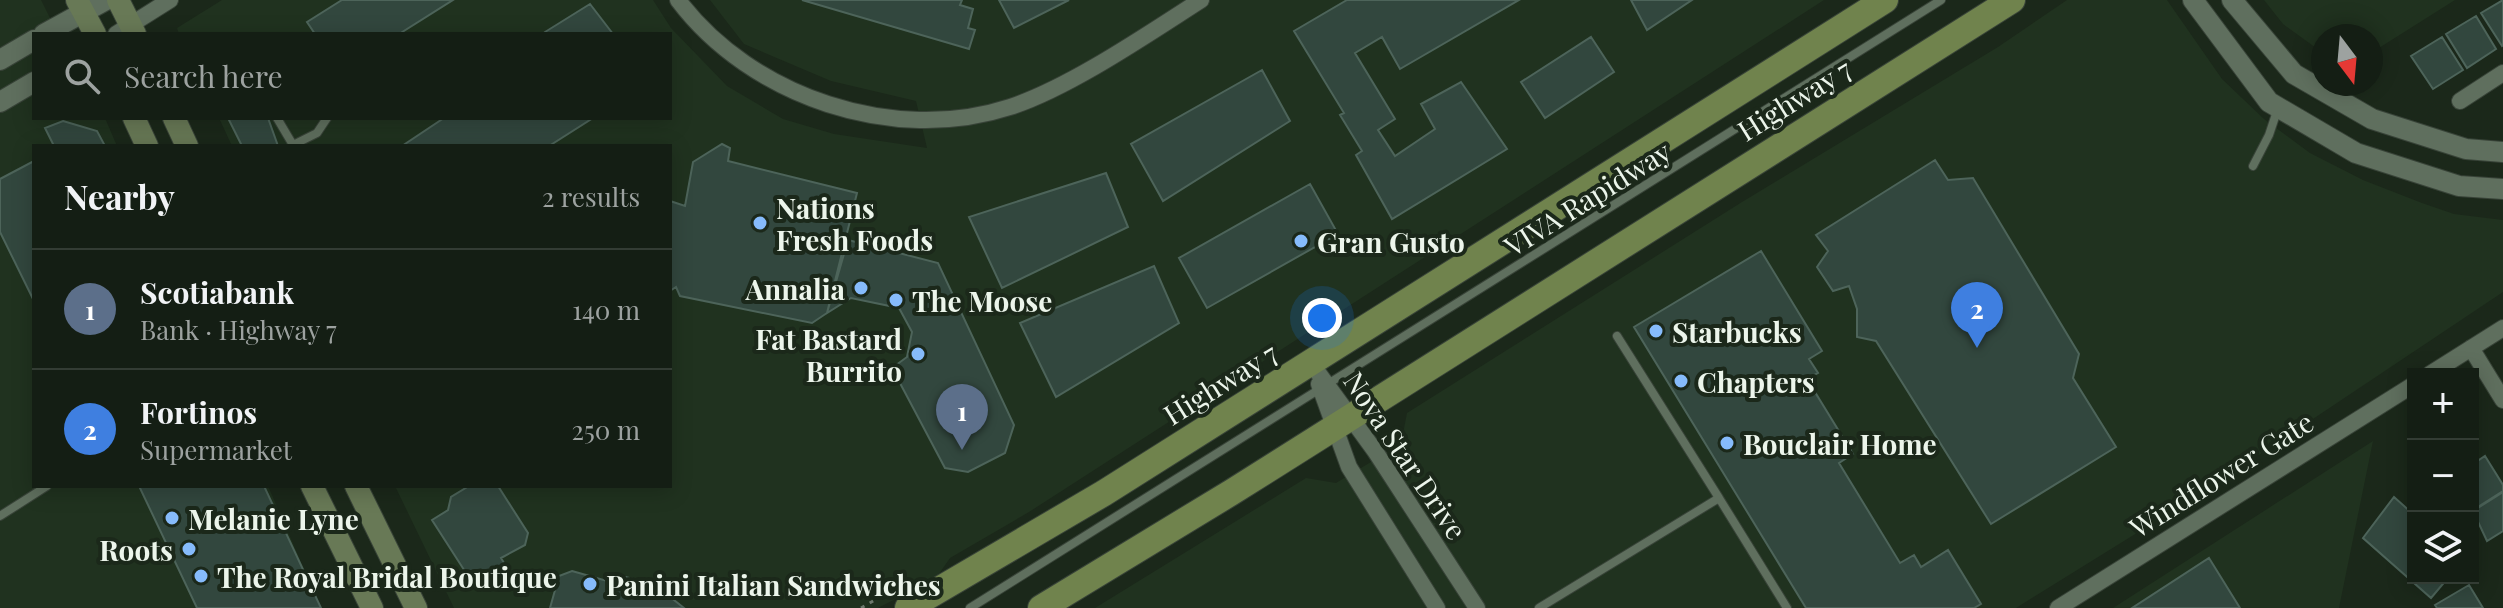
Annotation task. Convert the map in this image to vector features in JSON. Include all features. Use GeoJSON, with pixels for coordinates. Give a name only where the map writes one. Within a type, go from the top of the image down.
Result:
{"type":"FeatureCollection","features":[{"type":"Feature","properties":{"kind":"main road"},"geometry":{"type":"LineString","coordinates":[[118,0],[128,31]]}},
{"type":"Feature","properties":{"kind":"main road","name":"Highway 7"},"geometry":{"type":"LineString","coordinates":[[908,608],[1104,493],[1885,0]]}},
{"type":"Feature","properties":{"kind":"main road","name":"Highway 7"},"geometry":{"type":"LineString","coordinates":[[1041,608],[1343,422],[2012,0]]}},
{"type":"Feature","properties":{"kind":"main road"},"geometry":{"type":"LineString","coordinates":[[80,6],[94,32]]}},
{"type":"Feature","properties":{"kind":"main road"},"geometry":{"type":"LineString","coordinates":[[135,120],[146,144]]}},
{"type":"Feature","properties":{"kind":"main road"},"geometry":{"type":"LineString","coordinates":[[175,120],[186,144]]}},
{"type":"Feature","properties":{"kind":"main road"},"geometry":{"type":"LineString","coordinates":[[313,488],[372,608]]}},
{"type":"Feature","properties":{"kind":"main road"},"geometry":{"type":"LineString","coordinates":[[357,488],[416,608]]}},
{"type":"Feature","properties":{"kind":"street"},"geometry":{"type":"LineString","coordinates":[[47,32],[80,6],[106,0]]}},
{"type":"Feature","properties":{"kind":"street"},"geometry":{"type":"LineString","coordinates":[[128,31],[170,0]]}},
{"type":"Feature","properties":{"kind":"street"},"geometry":{"type":"LineString","coordinates":[[678,0],[701,28],[792,92],[820,103],[884,116],[928,118],[964,117],[1013,107],[1101,61],[1201,0]]}},
{"type":"Feature","properties":{"kind":"street"},"geometry":{"type":"LineString","coordinates":[[2193,0],[2269,102],[2278,108],[2356,153],[2459,186],[2503,189]]}},
{"type":"Feature","properties":{"kind":"street"},"geometry":{"type":"LineString","coordinates":[[2232,0],[2294,74],[2372,119],[2466,149],[2503,152]]}},
{"type":"Feature","properties":{"kind":"street"},"geometry":{"type":"LineString","coordinates":[[0,60],[32,41]]}},
{"type":"Feature","properties":{"kind":"street"},"geometry":{"type":"LineString","coordinates":[[2460,101],[2503,73]]}},
{"type":"Feature","properties":{"kind":"street"},"geometry":{"type":"LineString","coordinates":[[0,102],[32,83]]}},
{"type":"Feature","properties":{"kind":"street"},"geometry":{"type":"LineString","coordinates":[[2439,368],[2503,328]]}},
{"type":"Feature","properties":{"kind":"street"},"geometry":{"type":"LineString","coordinates":[[2471,348],[2503,400]]}},
{"type":"Feature","properties":{"kind":"street","name":"Nova Star Drive"},"geometry":{"type":"LineString","coordinates":[[1311,363],[1343,422],[1477,608]]}},
{"type":"Feature","properties":{"kind":"street","name":"Windflower Gate"},"geometry":{"type":"LineString","coordinates":[[2058,608],[2407,389]]}},
{"type":"Feature","properties":{"kind":"street","name":"Nova Star Drive"},"geometry":{"type":"LineString","coordinates":[[1343,422],[1349,467],[1437,608]]}},
{"type":"Feature","properties":{"kind":"lane","name":"VIVA Rapidway"},"geometry":{"type":"LineString","coordinates":[[970,608],[1325,389],[1941,0]]}},
{"type":"Feature","properties":{"kind":"lane"},"geometry":{"type":"LineString","coordinates":[[2253,166],[2269,135],[2278,108]]}},
{"type":"Feature","properties":{"kind":"lane"},"geometry":{"type":"LineString","coordinates":[[278,120],[292,144]]}},
{"type":"Feature","properties":{"kind":"lane"},"geometry":{"type":"LineString","coordinates":[[295,144],[317,133],[326,120]]}},
{"type":"Feature","properties":{"kind":"lane"},"geometry":{"type":"LineString","coordinates":[[1617,336],[1787,608]]}},
{"type":"Feature","properties":{"kind":"lane"},"geometry":{"type":"LineString","coordinates":[[0,516],[44,488]]}},
{"type":"Feature","properties":{"kind":"lane"},"geometry":{"type":"LineString","coordinates":[[1539,608],[1719,498]]}},
{"type":"Feature","properties":{"kind":"shaded area"},"geometry":{"type":"Polygon","coordinates":[[[0,0],[41,0],[57,32],[32,32],[32,120],[106,120],[116,144],[32,144],[32,488],[269,488],[321,608],[0,608],[0,0]]]}},
{"type":"Feature","properties":{"kind":"shaded area"},"geometry":{"type":"Polygon","coordinates":[[[222,0],[653,0],[671,28],[727,86],[783,119],[834,134],[927,148],[916,101],[831,81],[744,44],[710,0],[1824,0],[1029,512],[950,558],[936,578],[878,608],[454,608],[396,488],[672,488],[672,144],[231,144],[220,120],[672,120],[672,32],[178,32],[177,28],[222,0]]]}},
{"type":"Feature","properties":{"kind":"shaded area"},"geometry":{"type":"Polygon","coordinates":[[[2067,0],[2167,0],[2222,79],[2264,119],[2310,153],[2363,180],[2422,203],[2454,214],[2503,220],[2503,292],[2211,487],[2016,608],[1095,608],[1306,478],[1336,483],[1401,444],[1407,413],[1742,202],[1998,47],[2067,0]]]}},
{"type":"Feature","properties":{"kind":"shaded area"},"geometry":{"type":"Polygon","coordinates":[[[2264,0],[2455,0],[2383,45],[2383,24],[2311,24],[2311,44],[2283,24],[2264,0]]]}},
{"type":"Feature","properties":{"kind":"shaded area"},"geometry":{"type":"Polygon","coordinates":[[[2373,441],[2339,608],[2113,608],[2373,441]]]}},
{"type":"Feature","properties":{"kind":"building"},"geometry":{"type":"Polygon","coordinates":[[[342,0],[453,0],[402,32],[314,32],[307,22],[342,0]]]}},
{"type":"Feature","properties":{"kind":"building"},"geometry":{"type":"Polygon","coordinates":[[[802,0],[962,0],[960,5],[973,9],[968,28],[975,30],[969,49],[802,0]]]}},
{"type":"Feature","properties":{"kind":"building"},"geometry":{"type":"Polygon","coordinates":[[[999,0],[1069,0],[1014,28],[999,0]]]}},
{"type":"Feature","properties":{"kind":"building"},"geometry":{"type":"Polygon","coordinates":[[[1347,0],[1519,0],[1400,69],[1382,37],[1355,53],[1395,119],[1378,130],[1395,156],[1435,129],[1421,104],[1461,82],[1507,149],[1392,219],[1356,155],[1362,151],[1340,115],[1344,113],[1294,31],[1347,0]]]}},
{"type":"Feature","properties":{"kind":"building"},"geometry":{"type":"Polygon","coordinates":[[[1631,0],[1692,0],[1647,30],[1631,0]]]}},
{"type":"Feature","properties":{"kind":"building"},"geometry":{"type":"Polygon","coordinates":[[[2503,0],[2503,45],[2502,46],[2481,13],[2503,0]]]}},
{"type":"Feature","properties":{"kind":"building"},"geometry":{"type":"Polygon","coordinates":[[[590,4],[611,32],[545,32],[590,4]]]}},
{"type":"Feature","properties":{"kind":"building"},"geometry":{"type":"Polygon","coordinates":[[[2476,16],[2496,49],[2467,68],[2446,34],[2476,16]]]}},
{"type":"Feature","properties":{"kind":"building"},"geometry":{"type":"Polygon","coordinates":[[[1591,37],[1614,72],[1545,118],[1521,82],[1591,37]]]}},
{"type":"Feature","properties":{"kind":"building"},"geometry":{"type":"Polygon","coordinates":[[[2442,37],[2463,70],[2433,89],[2411,56],[2442,37]]]}},
{"type":"Feature","properties":{"kind":"building"},"geometry":{"type":"Polygon","coordinates":[[[1262,70],[1290,121],[1163,201],[1131,144],[1262,70]]]}},
{"type":"Feature","properties":{"kind":"building"},"geometry":{"type":"Polygon","coordinates":[[[229,120],[269,120],[277,144],[241,144],[229,120]]]}},
{"type":"Feature","properties":{"kind":"building"},"geometry":{"type":"Polygon","coordinates":[[[441,120],[590,120],[552,144],[405,144],[441,120]]]}},
{"type":"Feature","properties":{"kind":"building"},"geometry":{"type":"Polygon","coordinates":[[[63,121],[97,131],[104,144],[53,144],[45,128],[63,121]]]}},
{"type":"Feature","properties":{"kind":"building","name":"Nations Fresh Foods"},"geometry":{"type":"Polygon","coordinates":[[[722,144],[730,148],[728,161],[857,193],[827,313],[812,323],[680,296],[676,287],[672,290],[672,202],[685,206],[693,162],[722,144]]]}},
{"type":"Feature","properties":{"kind":"building"},"geometry":{"type":"Polygon","coordinates":[[[1935,160],[1948,180],[1973,178],[2079,354],[2073,378],[2116,447],[1991,524],[1876,341],[1857,337],[1857,309],[1849,286],[1833,291],[1817,267],[1828,251],[1816,235],[1935,160]]]}},
{"type":"Feature","properties":{"kind":"building"},"geometry":{"type":"Polygon","coordinates":[[[32,162],[32,297],[0,232],[0,179],[32,162]]]}},
{"type":"Feature","properties":{"kind":"building"},"geometry":{"type":"Polygon","coordinates":[[[1106,173],[1128,227],[1002,288],[969,217],[1106,173]]]}},
{"type":"Feature","properties":{"kind":"building"},"geometry":{"type":"Polygon","coordinates":[[[1310,184],[1338,234],[1207,308],[1179,258],[1310,184]]]}},
{"type":"Feature","properties":{"kind":"building"},"geometry":{"type":"Polygon","coordinates":[[[848,240],[938,263],[1014,425],[1005,453],[968,472],[945,468],[892,368],[907,357],[912,332],[899,308],[851,298],[827,313],[848,240]]]}},
{"type":"Feature","properties":{"kind":"building"},"geometry":{"type":"Polygon","coordinates":[[[1761,251],[1822,351],[1809,359],[1818,373],[1807,379],[1853,454],[1839,463],[1900,563],[1914,555],[1921,567],[1948,550],[1981,604],[1974,608],[1806,608],[1634,327],[1761,251]]]}},
{"type":"Feature","properties":{"kind":"building"},"geometry":{"type":"Polygon","coordinates":[[[1154,266],[1179,323],[1056,397],[1020,323],[1154,266]]]}},
{"type":"Feature","properties":{"kind":"building"},"geometry":{"type":"Polygon","coordinates":[[[2485,456],[2503,485],[2503,491],[2479,506],[2479,460],[2485,456]]]}},
{"type":"Feature","properties":{"kind":"building"},"geometry":{"type":"Polygon","coordinates":[[[140,488],[265,488],[321,608],[197,608],[140,488]]]}},
{"type":"Feature","properties":{"kind":"building"},"geometry":{"type":"Polygon","coordinates":[[[466,488],[499,488],[528,533],[525,545],[501,558],[507,568],[475,587],[432,520],[448,510],[451,497],[466,488]]]}},
{"type":"Feature","properties":{"kind":"building"},"geometry":{"type":"Polygon","coordinates":[[[2503,492],[2503,531],[2487,541],[2479,524],[2479,507],[2503,492]]]}},
{"type":"Feature","properties":{"kind":"building"},"geometry":{"type":"Polygon","coordinates":[[[2394,497],[2407,509],[2407,577],[2363,538],[2394,497]]]}},
{"type":"Feature","properties":{"kind":"building"},"geometry":{"type":"Polygon","coordinates":[[[2209,558],[2240,608],[2132,608],[2209,558]]]}},
{"type":"Feature","properties":{"kind":"building"},"geometry":{"type":"Polygon","coordinates":[[[572,571],[614,583],[626,577],[655,585],[684,608],[550,608],[559,576],[572,571]]]}},
{"type":"Feature","properties":{"kind":"building"},"geometry":{"type":"Polygon","coordinates":[[[2415,584],[2443,584],[2431,598],[2415,584]]]}},
{"type":"Feature","properties":{"kind":"building"},"geometry":{"type":"Polygon","coordinates":[[[2469,585],[2483,608],[2437,608],[2435,605],[2469,585]]]}},
{"type":"Feature","properties":{"kind":"place","name":"Nations Fresh Foods"},"geometry":{"type":"Point","coordinates":[760,223]}},
{"type":"Feature","properties":{"kind":"place","name":"Gran Gusto"},"geometry":{"type":"Point","coordinates":[1301,241]}},
{"type":"Feature","properties":{"kind":"place","name":"Annalia"},"geometry":{"type":"Point","coordinates":[861,288]}},
{"type":"Feature","properties":{"kind":"place","name":"The Moose"},"geometry":{"type":"Point","coordinates":[896,300]}},
{"type":"Feature","properties":{"kind":"place","name":"Starbucks"},"geometry":{"type":"Point","coordinates":[1656,331]}},
{"type":"Feature","properties":{"kind":"place","name":"Fortinos"},"geometry":{"type":"Point","coordinates":[1977,348]}},
{"type":"Feature","properties":{"kind":"place","name":"Fat Bastard Burrito"},"geometry":{"type":"Point","coordinates":[918,354]}},
{"type":"Feature","properties":{"kind":"place","name":"Chapters"},"geometry":{"type":"Point","coordinates":[1681,381]}},
{"type":"Feature","properties":{"kind":"place","name":"Bouclair Home"},"geometry":{"type":"Point","coordinates":[1727,443]}},
{"type":"Feature","properties":{"kind":"place","name":"Scotiabank"},"geometry":{"type":"Point","coordinates":[962,450]}},
{"type":"Feature","properties":{"kind":"place","name":"Melanie Lyne"},"geometry":{"type":"Point","coordinates":[172,518]}},
{"type":"Feature","properties":{"kind":"place","name":"Roots"},"geometry":{"type":"Point","coordinates":[189,549]}},
{"type":"Feature","properties":{"kind":"place","name":"The Royal Bridal Boutique"},"geometry":{"type":"Point","coordinates":[201,576]}},
{"type":"Feature","properties":{"kind":"place","name":"Panini Italian Sandwiches"},"geometry":{"type":"Point","coordinates":[590,584]}}]}
